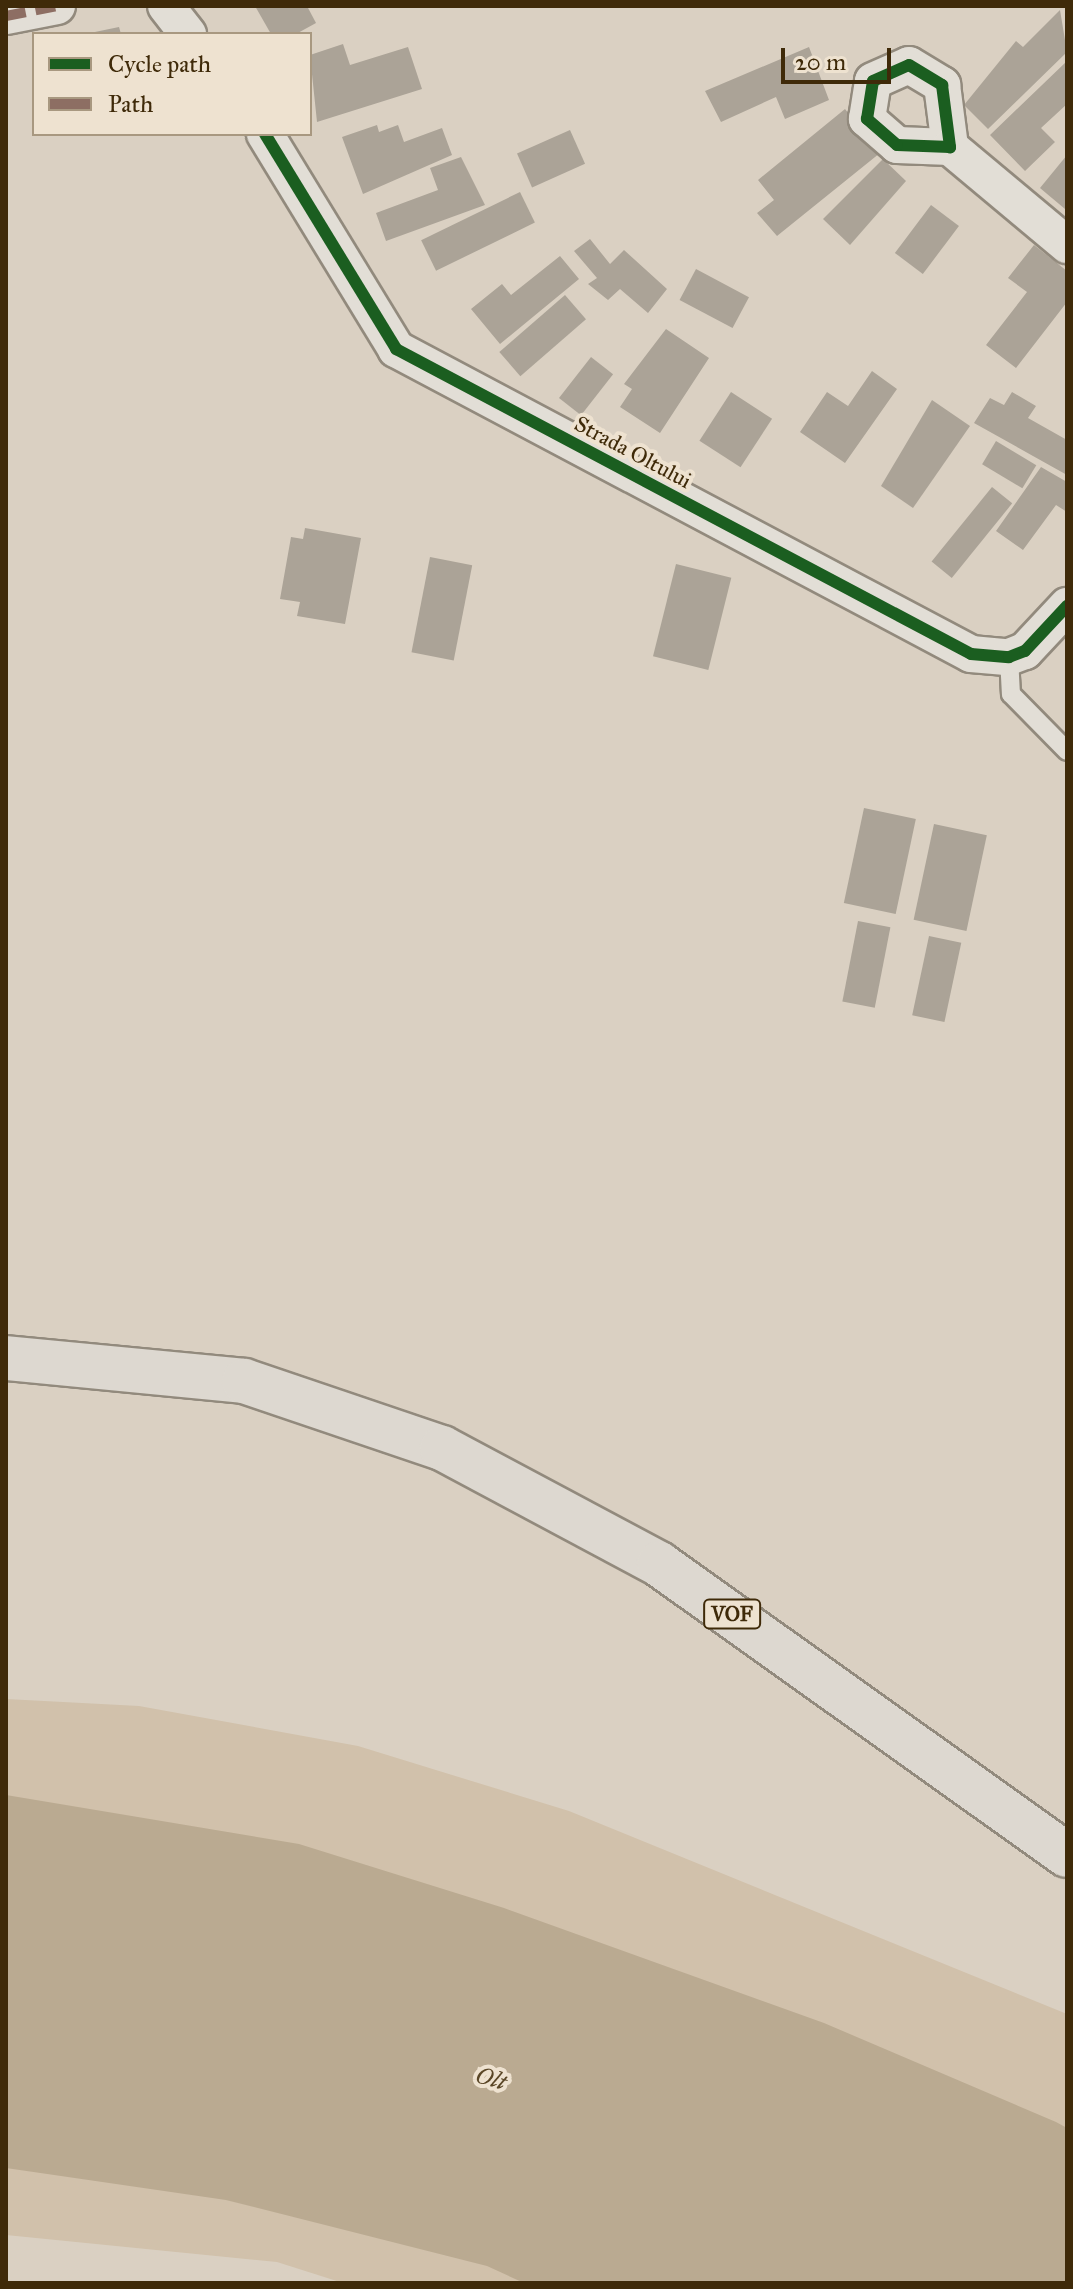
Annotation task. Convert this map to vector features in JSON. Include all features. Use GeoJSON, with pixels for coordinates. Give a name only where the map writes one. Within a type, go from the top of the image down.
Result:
{"type":"FeatureCollection","features":[{"type":"Feature","properties":{"kind":"highway","name":"VOF"},"geometry":{"type":"LineString","coordinates":[[6,1358],[244,1381],[442,1448],[659,1564],[1067,1855]]}},
{"type":"Feature","properties":{"kind":"street"},"geometry":{"type":"LineString","coordinates":[[6,16],[57,6]]}},
{"type":"Feature","properties":{"kind":"street"},"geometry":{"type":"LineString","coordinates":[[166,6],[186,32]]}},
{"type":"Feature","properties":{"kind":"street","name":"Strada Oltului"},"geometry":{"type":"LineString","coordinates":[[266,136],[396,349],[971,654],[1009,657]]}},
{"type":"Feature","properties":{"kind":"street"},"geometry":{"type":"LineString","coordinates":[[950,147],[1067,245]]}},
{"type":"Feature","properties":{"kind":"street"},"geometry":{"type":"LineString","coordinates":[[1009,657],[1040,638],[1067,606]]}},
{"type":"Feature","properties":{"kind":"lane"},"geometry":{"type":"LineString","coordinates":[[1009,657],[1011,694],[1067,751]]}},
{"type":"Feature","properties":{"kind":"shaded area"},"geometry":{"type":"Polygon","coordinates":[[[6,1699],[139,1706],[358,1746],[569,1811],[1067,2014],[1067,2283],[343,2283],[277,2262],[6,2235],[6,1699]]]}},
{"type":"Feature","properties":{"kind":"water","name":"Olt"},"geometry":{"type":"Polygon","coordinates":[[[6,1795],[299,1844],[504,1908],[824,2023],[1056,2122],[1067,2128],[1067,2283],[524,2283],[487,2266],[226,2200],[6,2168],[6,1795]]]}},
{"type":"Feature","properties":{"kind":"building"},"geometry":{"type":"Polygon","coordinates":[[[255,6],[307,6],[316,23],[300,32],[270,32],[255,6]]]}},
{"type":"Feature","properties":{"kind":"building"},"geometry":{"type":"Polygon","coordinates":[[[1060,10],[1067,52],[988,129],[964,105],[1016,41],[1023,47],[1060,10]]]}},
{"type":"Feature","properties":{"kind":"building"},"geometry":{"type":"Polygon","coordinates":[[[119,27],[120,32],[95,32],[119,27]]]}},
{"type":"Feature","properties":{"kind":"building"},"geometry":{"type":"Polygon","coordinates":[[[343,44],[350,65],[408,47],[422,89],[317,122],[312,54],[343,44]]]}},
{"type":"Feature","properties":{"kind":"building"},"geometry":{"type":"Polygon","coordinates":[[[809,47],[829,100],[785,119],[776,97],[721,122],[705,91],[809,47]]]}},
{"type":"Feature","properties":{"kind":"building"},"geometry":{"type":"Polygon","coordinates":[[[1067,61],[1067,104],[1041,128],[1055,142],[1025,171],[990,135],[1067,61]]]}},
{"type":"Feature","properties":{"kind":"building"},"geometry":{"type":"Polygon","coordinates":[[[845,109],[880,153],[777,236],[757,213],[774,200],[758,180],[845,109]]]}},
{"type":"Feature","properties":{"kind":"building"},"geometry":{"type":"Polygon","coordinates":[[[377,125],[379,132],[398,125],[404,142],[442,128],[452,155],[363,194],[342,137],[377,125]]]}},
{"type":"Feature","properties":{"kind":"building"},"geometry":{"type":"Polygon","coordinates":[[[570,130],[585,164],[532,187],[517,154],[570,130]]]}},
{"type":"Feature","properties":{"kind":"building"},"geometry":{"type":"Polygon","coordinates":[[[1067,155],[1067,206],[1065,209],[1040,188],[1067,155]]]}},
{"type":"Feature","properties":{"kind":"building"},"geometry":{"type":"Polygon","coordinates":[[[461,157],[485,205],[386,241],[376,213],[438,190],[430,168],[461,157]]]}},
{"type":"Feature","properties":{"kind":"building"},"geometry":{"type":"Polygon","coordinates":[[[883,159],[906,181],[850,245],[823,219],[883,159]]]}},
{"type":"Feature","properties":{"kind":"building"},"geometry":{"type":"Polygon","coordinates":[[[520,192],[535,223],[436,271],[421,240],[520,192]]]}},
{"type":"Feature","properties":{"kind":"building"},"geometry":{"type":"Polygon","coordinates":[[[931,205],[959,226],[923,274],[895,253],[931,205]]]}},
{"type":"Feature","properties":{"kind":"building"},"geometry":{"type":"Polygon","coordinates":[[[590,239],[610,264],[624,250],[667,289],[648,313],[620,289],[608,300],[588,284],[597,278],[574,251],[590,239]]]}},
{"type":"Feature","properties":{"kind":"building"},"geometry":{"type":"Polygon","coordinates":[[[1034,245],[1067,271],[1067,302],[1016,368],[986,345],[1027,292],[1008,278],[1034,245]]]}},
{"type":"Feature","properties":{"kind":"building"},"geometry":{"type":"Polygon","coordinates":[[[560,256],[579,279],[500,344],[471,309],[502,284],[511,295],[560,256]]]}},
{"type":"Feature","properties":{"kind":"building"},"geometry":{"type":"Polygon","coordinates":[[[696,269],[749,297],[733,328],[680,300],[696,269]]]}},
{"type":"Feature","properties":{"kind":"building"},"geometry":{"type":"Polygon","coordinates":[[[565,295],[586,319],[520,376],[499,352],[565,295]]]}},
{"type":"Feature","properties":{"kind":"building"},"geometry":{"type":"Polygon","coordinates":[[[666,329],[709,358],[660,433],[620,407],[632,389],[624,384],[666,329]]]}},
{"type":"Feature","properties":{"kind":"building"},"geometry":{"type":"Polygon","coordinates":[[[591,357],[613,374],[581,415],[559,398],[591,357]]]}},
{"type":"Feature","properties":{"kind":"building"},"geometry":{"type":"Polygon","coordinates":[[[872,371],[897,389],[845,463],[800,432],[827,392],[848,406],[872,371]]]}},
{"type":"Feature","properties":{"kind":"building"},"geometry":{"type":"Polygon","coordinates":[[[731,392],[772,419],[741,467],[699,441],[731,392]]]}},
{"type":"Feature","properties":{"kind":"building"},"geometry":{"type":"Polygon","coordinates":[[[1012,392],[1036,406],[1028,418],[1067,440],[1067,475],[974,423],[990,398],[1004,405],[1012,392]]]}},
{"type":"Feature","properties":{"kind":"building"},"geometry":{"type":"Polygon","coordinates":[[[932,400],[970,426],[913,508],[881,486],[932,400]]]}},
{"type":"Feature","properties":{"kind":"building"},"geometry":{"type":"Polygon","coordinates":[[[996,441],[1036,465],[1022,488],[982,464],[996,441]]]}},
{"type":"Feature","properties":{"kind":"building"},"geometry":{"type":"Polygon","coordinates":[[[1041,467],[1067,482],[1067,512],[1056,505],[1023,550],[996,531],[1041,467]]]}},
{"type":"Feature","properties":{"kind":"building"},"geometry":{"type":"Polygon","coordinates":[[[992,487],[1012,503],[952,578],[932,562],[992,487]]]}},
{"type":"Feature","properties":{"kind":"building"},"geometry":{"type":"Polygon","coordinates":[[[305,528],[361,538],[345,624],[297,616],[300,602],[280,599],[291,537],[303,539],[305,528]]]}},
{"type":"Feature","properties":{"kind":"building"},"geometry":{"type":"Polygon","coordinates":[[[430,557],[472,565],[454,660],[411,652],[430,557]]]}},
{"type":"Feature","properties":{"kind":"building"},"geometry":{"type":"Polygon","coordinates":[[[676,564],[731,578],[708,670],[653,656],[676,564]]]}},
{"type":"Feature","properties":{"kind":"building"},"geometry":{"type":"Polygon","coordinates":[[[864,808],[916,819],[896,914],[844,903],[864,808]]]}},
{"type":"Feature","properties":{"kind":"building"},"geometry":{"type":"Polygon","coordinates":[[[934,824],[987,835],[966,931],[914,920],[934,824]]]}},
{"type":"Feature","properties":{"kind":"building"},"geometry":{"type":"Polygon","coordinates":[[[858,921],[890,927],[875,1008],[842,1001],[858,921]]]}},
{"type":"Feature","properties":{"kind":"building"},"geometry":{"type":"Polygon","coordinates":[[[929,936],[961,943],[944,1022],[912,1015],[929,936]]]}},
{"type":"Feature","properties":{"kind":"marked path"},"geometry":{"type":"LineString","coordinates":[[6,16],[57,6]]}},
{"type":"Feature","properties":{"kind":"cycle path"},"geometry":{"type":"LineString","coordinates":[[909,65],[942,85],[950,147],[897,145],[867,119],[873,81],[909,65]]}},
{"type":"Feature","properties":{"kind":"cycle path"},"geometry":{"type":"LineString","coordinates":[[266,136],[396,349],[971,654],[1009,657],[1025,651],[1067,606]]}}]}
